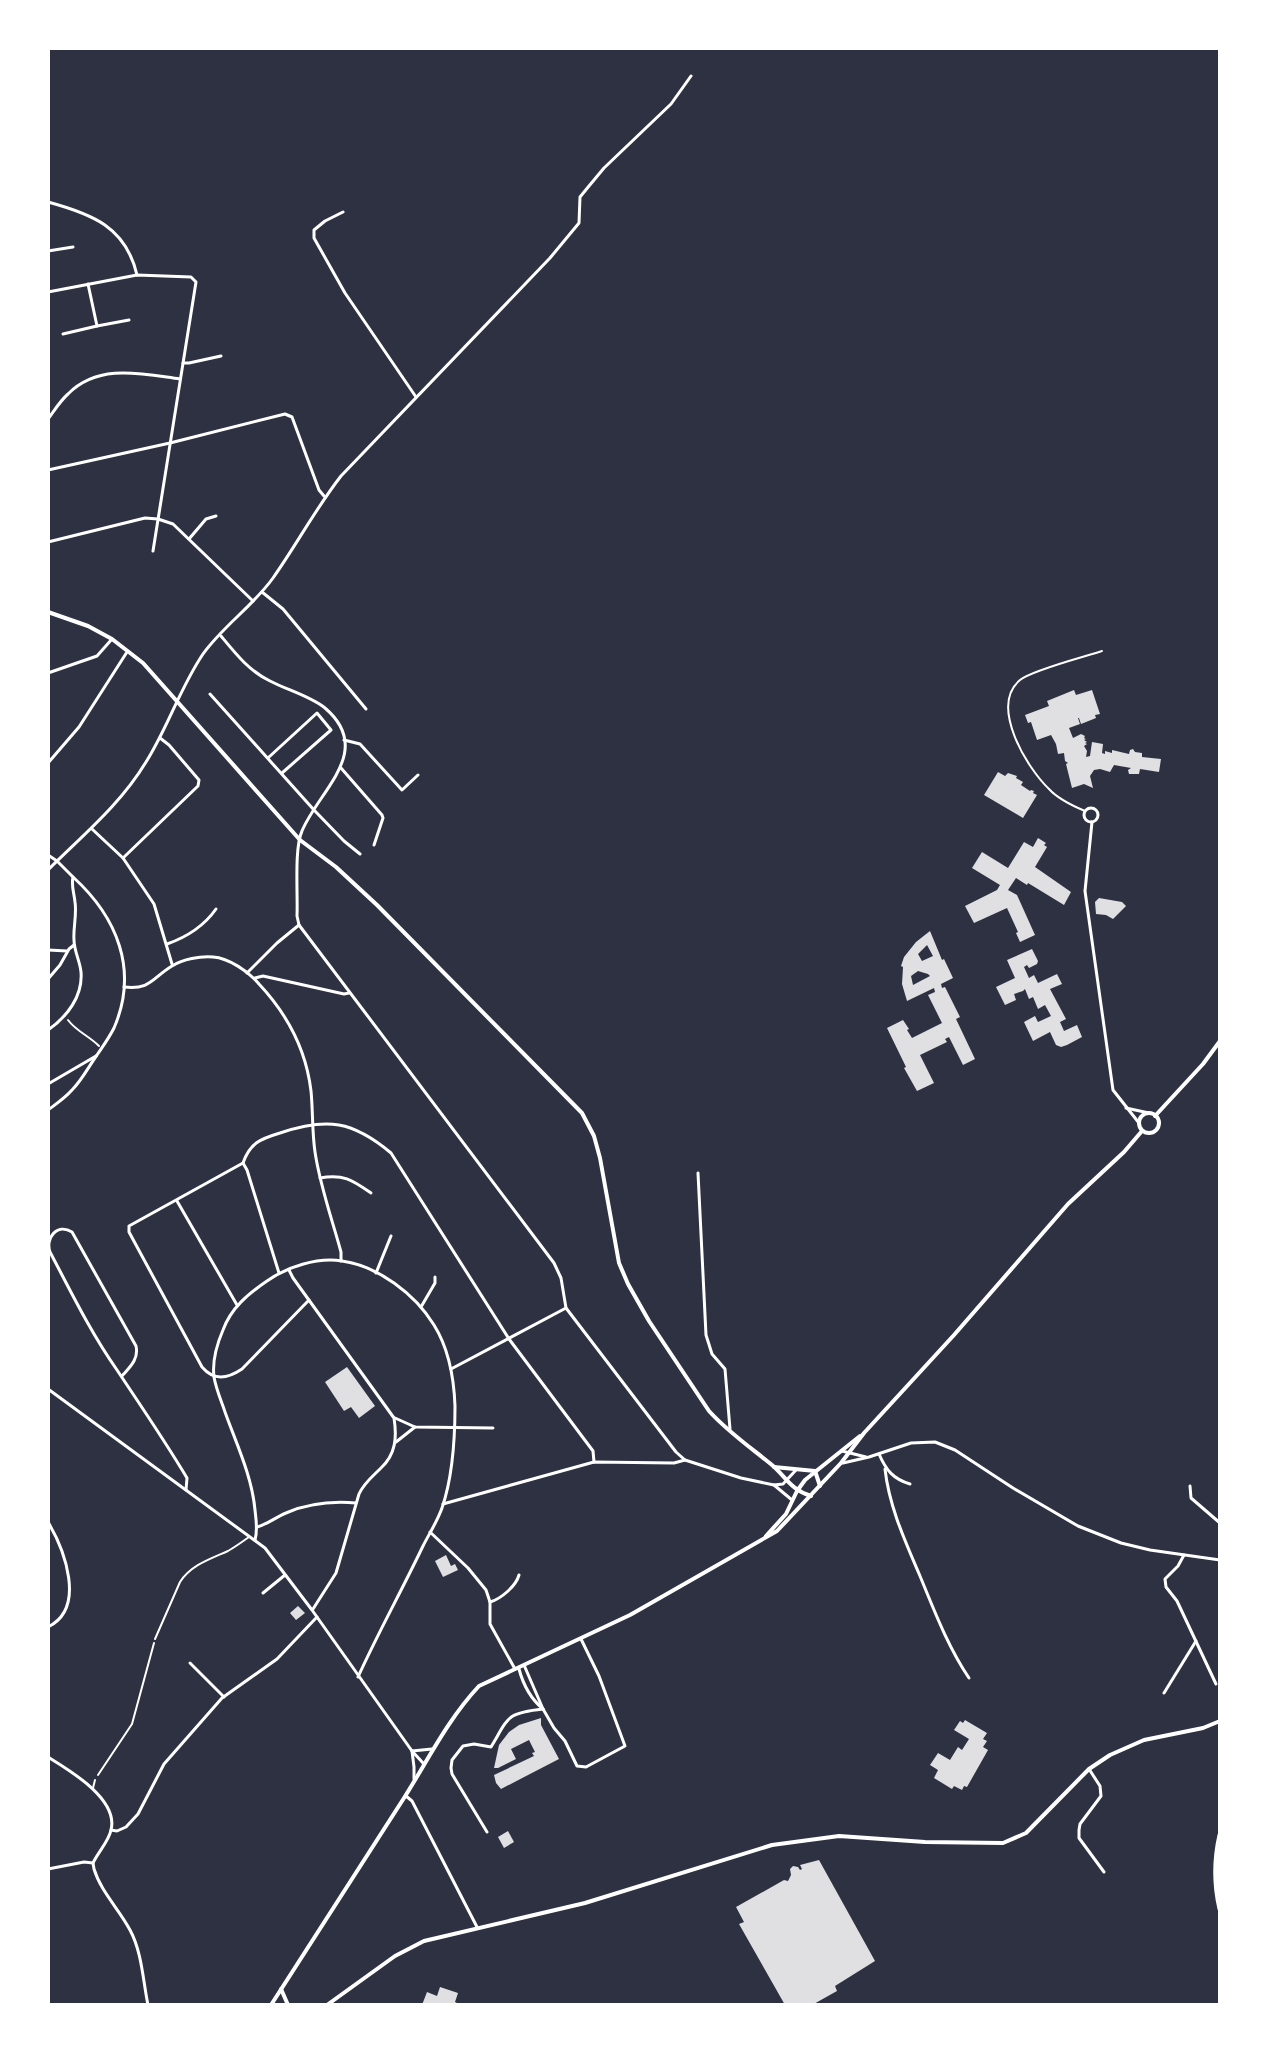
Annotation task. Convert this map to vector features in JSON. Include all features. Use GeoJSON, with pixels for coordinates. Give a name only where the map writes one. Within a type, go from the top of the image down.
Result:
{"type":"FeatureCollection","features":[{"type":"Feature","properties":{"kind":"main road"},"geometry":{"type":"LineString","coordinates":[[1220,1835],[1215,1856],[1220,1909]]}},
{"type":"Feature","properties":{"kind":"street"},"geometry":{"type":"LineString","coordinates":[[48,870],[126,792],[160,738],[182,688],[202,656],[273,578],[341,476],[550,258],[579,223],[580,197],[604,168],[671,104],[691,76]]}},
{"type":"Feature","properties":{"kind":"street"},"geometry":{"type":"LineString","coordinates":[[48,202],[88,215],[109,227],[134,261],[137,275]]}},
{"type":"Feature","properties":{"kind":"street"},"geometry":{"type":"LineString","coordinates":[[343,212],[314,230],[314,238],[345,293],[416,397]]}},
{"type":"Feature","properties":{"kind":"street"},"geometry":{"type":"LineString","coordinates":[[48,251],[73,247]]}},
{"type":"Feature","properties":{"kind":"street"},"geometry":{"type":"LineString","coordinates":[[48,292],[137,275],[191,277],[196,282],[153,551]]}},
{"type":"Feature","properties":{"kind":"street"},"geometry":{"type":"LineString","coordinates":[[88,284],[97,326]]}},
{"type":"Feature","properties":{"kind":"street"},"geometry":{"type":"LineString","coordinates":[[63,334],[129,320]]}},
{"type":"Feature","properties":{"kind":"street"},"geometry":{"type":"LineString","coordinates":[[183,363],[221,356]]}},
{"type":"Feature","properties":{"kind":"street"},"geometry":{"type":"LineString","coordinates":[[48,419],[77,387],[112,373],[145,373],[180,379]]}},
{"type":"Feature","properties":{"kind":"street"},"geometry":{"type":"LineString","coordinates":[[48,470],[285,414],[292,417],[319,490],[325,497]]}},
{"type":"Feature","properties":{"kind":"street"},"geometry":{"type":"LineString","coordinates":[[189,539],[206,519],[216,516]]}},
{"type":"Feature","properties":{"kind":"street"},"geometry":{"type":"LineString","coordinates":[[48,542],[145,518],[158,519],[173,524],[253,602]]}},
{"type":"Feature","properties":{"kind":"street"},"geometry":{"type":"LineString","coordinates":[[262,592],[303,631],[366,709]]}},
{"type":"Feature","properties":{"kind":"street"},"geometry":{"type":"LineString","coordinates":[[48,612],[88,626],[112,639],[150,669],[300,840],[336,867],[377,905],[582,1113],[594,1136],[600,1158],[619,1263],[649,1321],[709,1411],[797,1491],[811,1496]]}},
{"type":"Feature","properties":{"kind":"street"},"geometry":{"type":"LineString","coordinates":[[220,635],[252,670],[323,706],[338,724],[344,740],[346,752],[341,768],[300,833],[299,925],[554,1263],[561,1278],[566,1308],[676,1452],[685,1460],[774,1485],[783,1484],[796,1470]]}},
{"type":"Feature","properties":{"kind":"street"},"geometry":{"type":"LineString","coordinates":[[48,673],[97,656],[112,639]]}},
{"type":"Feature","properties":{"kind":"street"},"geometry":{"type":"LineString","coordinates":[[48,763],[79,727],[128,650]]}},
{"type":"Feature","properties":{"kind":"street"},"geometry":{"type":"LineString","coordinates":[[210,694],[314,810],[360,854]]}},
{"type":"Feature","properties":{"kind":"street"},"geometry":{"type":"LineString","coordinates":[[268,758],[317,713],[325,720],[331,730],[282,773]]}},
{"type":"Feature","properties":{"kind":"street"},"geometry":{"type":"LineString","coordinates":[[123,858],[198,786],[199,780],[160,738]]}},
{"type":"Feature","properties":{"kind":"street"},"geometry":{"type":"LineString","coordinates":[[344,740],[360,744],[402,790],[418,775]]}},
{"type":"Feature","properties":{"kind":"street"},"geometry":{"type":"LineString","coordinates":[[341,768],[382,815],[374,845]]}},
{"type":"Feature","properties":{"kind":"street"},"geometry":{"type":"LineString","coordinates":[[1092,822],[1084,816],[1089,809],[1096,811],[1097,818],[1092,822],[1085,891],[1113,1090],[1142,1131]]}},
{"type":"Feature","properties":{"kind":"street"},"geometry":{"type":"LineString","coordinates":[[92,829],[123,858],[154,904],[172,966]]}},
{"type":"Feature","properties":{"kind":"street"},"geometry":{"type":"LineString","coordinates":[[48,855],[91,894],[115,930],[123,954],[124,987],[120,1012],[102,1049],[71,1091],[48,1110]]}},
{"type":"Feature","properties":{"kind":"street"},"geometry":{"type":"LineString","coordinates":[[48,1030],[65,1016],[79,990],[81,974],[74,945],[76,902],[73,877]]}},
{"type":"Feature","properties":{"kind":"street"},"geometry":{"type":"LineString","coordinates":[[167,944],[190,934],[216,909]]}},
{"type":"Feature","properties":{"kind":"street"},"geometry":{"type":"LineString","coordinates":[[247,973],[299,925]]}},
{"type":"Feature","properties":{"kind":"street"},"geometry":{"type":"LineString","coordinates":[[48,979],[74,945]]}},
{"type":"Feature","properties":{"kind":"street"},"geometry":{"type":"LineString","coordinates":[[48,950],[67,951]]}},
{"type":"Feature","properties":{"kind":"street"},"geometry":{"type":"LineString","coordinates":[[124,987],[142,987],[172,966],[198,957],[216,957],[229,961],[255,978],[283,1013],[301,1047],[311,1089],[314,1150],[341,1261]]}},
{"type":"Feature","properties":{"kind":"street"},"geometry":{"type":"LineString","coordinates":[[255,978],[263,976],[344,994],[350,992]]}},
{"type":"Feature","properties":{"kind":"street"},"geometry":{"type":"LineString","coordinates":[[1155,1116],[1220,1041]]}},
{"type":"Feature","properties":{"kind":"street"},"geometry":{"type":"LineString","coordinates":[[48,1084],[96,1056]]}},
{"type":"Feature","properties":{"kind":"street"},"geometry":{"type":"LineString","coordinates":[[1126,1108],[1155,1116],[1158,1122],[1155,1131],[1142,1131]]}},
{"type":"Feature","properties":{"kind":"street"},"geometry":{"type":"LineString","coordinates":[[1139,1123],[1141,1117],[1149,1113]]}},
{"type":"Feature","properties":{"kind":"street"},"geometry":{"type":"LineString","coordinates":[[309,1300],[242,1369],[214,1378],[202,1367],[129,1232],[129,1226],[243,1163],[254,1144],[276,1134],[313,1123],[341,1125],[375,1139],[391,1153],[509,1339],[593,1451],[594,1462]]}},
{"type":"Feature","properties":{"kind":"street"},"geometry":{"type":"LineString","coordinates":[[271,2005],[465,1701],[479,1686],[630,1615],[777,1531],[841,1463],[864,1433],[1068,1204],[1142,1131]]}},
{"type":"Feature","properties":{"kind":"street"},"geometry":{"type":"LineString","coordinates":[[243,1163],[280,1273]]}},
{"type":"Feature","properties":{"kind":"street"},"geometry":{"type":"LineString","coordinates":[[698,1173],[706,1335],[712,1354],[725,1369],[730,1433]]}},
{"type":"Feature","properties":{"kind":"street"},"geometry":{"type":"LineString","coordinates":[[320,1178],[348,1178],[371,1193]]}},
{"type":"Feature","properties":{"kind":"street"},"geometry":{"type":"LineString","coordinates":[[177,1201],[237,1305]]}},
{"type":"Feature","properties":{"kind":"street"},"geometry":{"type":"LineString","coordinates":[[122,1376],[136,1359],[136,1346],[72,1232],[62,1229],[52,1235],[48,1248],[85,1317],[122,1376],[155,1425],[187,1478],[186,1490]]}},
{"type":"Feature","properties":{"kind":"street"},"geometry":{"type":"LineString","coordinates":[[376,1273],[391,1236]]}},
{"type":"Feature","properties":{"kind":"street"},"geometry":{"type":"LineString","coordinates":[[255,1540],[255,1504],[250,1483],[214,1378],[217,1347],[224,1327],[237,1305],[280,1273],[313,1263],[341,1261],[376,1273],[421,1307],[441,1338],[451,1369],[453,1454],[443,1504],[358,1677]]}},
{"type":"Feature","properties":{"kind":"street"},"geometry":{"type":"LineString","coordinates":[[289,1270],[394,1418],[415,1427],[493,1428]]}},
{"type":"Feature","properties":{"kind":"street"},"geometry":{"type":"LineString","coordinates":[[421,1307],[435,1283],[435,1277]]}},
{"type":"Feature","properties":{"kind":"street"},"geometry":{"type":"LineString","coordinates":[[451,1369],[566,1308]]}},
{"type":"Feature","properties":{"kind":"street"},"geometry":{"type":"LineString","coordinates":[[48,1389],[270,1554],[424,1764]]}},
{"type":"Feature","properties":{"kind":"street"},"geometry":{"type":"LineString","coordinates":[[312,1610],[336,1573],[363,1486],[391,1456],[395,1443],[394,1418]]}},
{"type":"Feature","properties":{"kind":"street"},"geometry":{"type":"LineString","coordinates":[[395,1443],[415,1427]]}},
{"type":"Feature","properties":{"kind":"street"},"geometry":{"type":"LineString","coordinates":[[758,1543],[786,1514],[797,1491],[815,1471],[864,1433]]}},
{"type":"Feature","properties":{"kind":"street"},"geometry":{"type":"LineString","coordinates":[[841,1463],[911,1443],[935,1442],[955,1450],[1078,1526],[1121,1543],[1150,1550],[1220,1560]]}},
{"type":"Feature","properties":{"kind":"street"},"geometry":{"type":"LineString","coordinates":[[841,1451],[869,1457]]}},
{"type":"Feature","properties":{"kind":"street"},"geometry":{"type":"LineString","coordinates":[[879,1454],[904,1537],[950,1645],[969,1678]]}},
{"type":"Feature","properties":{"kind":"street"},"geometry":{"type":"LineString","coordinates":[[443,1504],[594,1462],[674,1463],[685,1460]]}},
{"type":"Feature","properties":{"kind":"street"},"geometry":{"type":"LineString","coordinates":[[774,1467],[815,1471]]}},
{"type":"Feature","properties":{"kind":"street"},"geometry":{"type":"LineString","coordinates":[[885,1469],[910,1484]]}},
{"type":"Feature","properties":{"kind":"street"},"geometry":{"type":"LineString","coordinates":[[815,1471],[820,1486]]}},
{"type":"Feature","properties":{"kind":"street"},"geometry":{"type":"LineString","coordinates":[[774,1485],[792,1500]]}},
{"type":"Feature","properties":{"kind":"street"},"geometry":{"type":"LineString","coordinates":[[1190,1486],[1191,1498],[1220,1523]]}},
{"type":"Feature","properties":{"kind":"street"},"geometry":{"type":"LineString","coordinates":[[257,1527],[291,1510],[310,1505],[333,1501],[356,1503]]}},
{"type":"Feature","properties":{"kind":"street"},"geometry":{"type":"LineString","coordinates":[[48,1522],[64,1552],[69,1578],[67,1606],[55,1623],[48,1627]]}},
{"type":"Feature","properties":{"kind":"street"},"geometry":{"type":"LineString","coordinates":[[430,1532],[482,1583],[490,1602],[490,1624],[565,1741],[577,1766],[586,1767],[625,1746],[581,1638]]}},
{"type":"Feature","properties":{"kind":"street"},"geometry":{"type":"LineString","coordinates":[[1184,1555],[1165,1579],[1166,1587],[1177,1601],[1216,1684]]}},
{"type":"Feature","properties":{"kind":"street"},"geometry":{"type":"LineString","coordinates":[[263,1593],[286,1574]]}},
{"type":"Feature","properties":{"kind":"street"},"geometry":{"type":"LineString","coordinates":[[490,1602],[517,1582],[519,1575]]}},
{"type":"Feature","properties":{"kind":"street"},"geometry":{"type":"LineString","coordinates":[[111,1830],[126,1827],[138,1814],[164,1764],[224,1697],[277,1659],[317,1617]]}},
{"type":"Feature","properties":{"kind":"street"},"geometry":{"type":"LineString","coordinates":[[1164,1693],[1196,1641]]}},
{"type":"Feature","properties":{"kind":"street"},"geometry":{"type":"LineString","coordinates":[[190,1663],[224,1697]]}},
{"type":"Feature","properties":{"kind":"street"},"geometry":{"type":"LineString","coordinates":[[519,1667],[535,1702],[543,1709]]}},
{"type":"Feature","properties":{"kind":"street"},"geometry":{"type":"LineString","coordinates":[[487,1832],[452,1774],[452,1760],[457,1751],[469,1744],[491,1747],[503,1723],[515,1714],[543,1709]]}},
{"type":"Feature","properties":{"kind":"street"},"geometry":{"type":"LineString","coordinates":[[327,2005],[405,1949],[424,1941],[585,1903],[772,1845],[839,1836],[1003,1843],[1037,1823],[1089,1769],[1110,1755],[1135,1744],[1220,1721]]}},
{"type":"Feature","properties":{"kind":"street"},"geometry":{"type":"LineString","coordinates":[[412,1751],[434,1749]]}},
{"type":"Feature","properties":{"kind":"street"},"geometry":{"type":"LineString","coordinates":[[412,1751],[413,1784]]}},
{"type":"Feature","properties":{"kind":"street"},"geometry":{"type":"LineString","coordinates":[[48,1757],[76,1774],[110,1811],[111,1830],[93,1863],[96,1875],[131,1932],[148,2005]]}},
{"type":"Feature","properties":{"kind":"street"},"geometry":{"type":"LineString","coordinates":[[1089,1769],[1100,1786],[1101,1796],[1080,1824],[1079,1838],[1104,1872]]}},
{"type":"Feature","properties":{"kind":"street"},"geometry":{"type":"LineString","coordinates":[[406,1796],[412,1801],[477,1927]]}},
{"type":"Feature","properties":{"kind":"street"},"geometry":{"type":"LineString","coordinates":[[48,1869],[93,1863]]}},
{"type":"Feature","properties":{"kind":"street"},"geometry":{"type":"LineString","coordinates":[[281,1989],[288,2005]]}},
{"type":"Feature","properties":{"kind":"lane"},"geometry":{"type":"LineString","coordinates":[[1085,811],[1051,792],[1031,769],[1017,741],[1008,703],[1020,680],[1102,651]]}},
{"type":"Feature","properties":{"kind":"lane"},"geometry":{"type":"LineString","coordinates":[[155,1639],[185,1574],[250,1537]]}},
{"type":"Feature","properties":{"kind":"lane"},"geometry":{"type":"LineString","coordinates":[[92,1789],[95,1780]]}},
{"type":"Feature","properties":{"kind":"path"},"geometry":{"type":"LineString","coordinates":[[65,1016],[73,1027],[89,1036],[102,1049]]}},
{"type":"Feature","properties":{"kind":"path"},"geometry":{"type":"LineString","coordinates":[[95,1780],[132,1724],[155,1639]]}},
{"type":"Feature","properties":{"kind":"building"},"geometry":{"type":"Polygon","coordinates":[[[1074,690],[1076,695],[1092,690],[1100,714],[1081,724],[1078,718],[1080,724],[1069,728],[1073,738],[1081,734],[1085,736],[1086,757],[1090,756],[1092,742],[1103,744],[1102,753],[1105,754],[1105,751],[1112,753],[1112,750],[1129,754],[1133,749],[1142,753],[1142,757],[1161,759],[1159,772],[1140,769],[1139,774],[1129,774],[1131,768],[1114,765],[1110,772],[1094,770],[1090,776],[1093,788],[1084,784],[1072,788],[1064,753],[1058,754],[1051,735],[1037,740],[1025,715],[1049,706],[1047,701],[1074,690]]]}},
{"type":"Feature","properties":{"kind":"building"},"geometry":{"type":"Polygon","coordinates":[[[998,772],[1005,776],[1008,773],[1017,776],[1023,782],[1021,785],[1037,795],[1023,818],[984,795],[998,772]]]}},
{"type":"Feature","properties":{"kind":"building"},"geometry":{"type":"Polygon","coordinates":[[[1038,838],[1047,847],[1035,867],[1071,892],[1064,905],[1016,878],[1008,890],[1017,895],[1035,935],[1020,942],[1007,908],[974,923],[965,906],[997,890],[1000,885],[972,868],[982,852],[1008,868],[1024,842],[1033,847],[1038,838]]]}},
{"type":"Feature","properties":{"kind":"building"},"geometry":{"type":"Polygon","coordinates":[[[1099,898],[1122,902],[1126,906],[1113,919],[1096,914],[1095,902],[1099,898]]]}},
{"type":"Feature","properties":{"kind":"building"},"geometry":{"type":"Polygon","coordinates":[[[930,931],[953,978],[941,984],[942,988],[945,987],[960,1017],[956,1019],[975,1059],[963,1065],[949,1037],[945,1039],[947,1042],[920,1055],[934,1083],[917,1091],[887,1028],[903,1020],[912,1038],[942,1023],[928,995],[935,992],[934,988],[907,1001],[901,966],[916,942],[930,931]],[[927,945],[918,954],[922,961],[933,956],[927,945]],[[918,971],[911,976],[913,985],[930,976],[918,971]]]}},
{"type":"Feature","properties":{"kind":"building"},"geometry":{"type":"Polygon","coordinates":[[[1032,949],[1038,961],[1029,968],[1027,965],[1024,967],[1029,978],[1034,975],[1038,983],[1057,974],[1062,984],[1050,989],[1066,1019],[1060,1022],[1064,1031],[1077,1025],[1082,1037],[1061,1047],[1056,1045],[1050,1032],[1033,1041],[1024,1022],[1035,1016],[1038,1022],[1051,1016],[1045,1005],[1038,1009],[1025,989],[1014,994],[1016,1000],[1005,1005],[996,987],[1015,978],[1007,960],[1032,949]]]}},
{"type":"Feature","properties":{"kind":"building"},"geometry":{"type":"Polygon","coordinates":[[[347,1367],[375,1406],[359,1418],[351,1407],[344,1411],[325,1382],[347,1367]]]}},
{"type":"Feature","properties":{"kind":"building"},"geometry":{"type":"Polygon","coordinates":[[[446,1555],[451,1566],[455,1564],[458,1570],[443,1577],[435,1561],[446,1555]]]}},
{"type":"Feature","properties":{"kind":"building"},"geometry":{"type":"Polygon","coordinates":[[[298,1606],[305,1613],[296,1620],[290,1613],[298,1606]]]}},
{"type":"Feature","properties":{"kind":"building"},"geometry":{"type":"Polygon","coordinates":[[[541,1718],[541,1725],[559,1759],[501,1789],[494,1775],[534,1756],[532,1753],[535,1752],[529,1740],[511,1749],[516,1759],[494,1768],[499,1745],[519,1725],[541,1718]]]}},
{"type":"Feature","properties":{"kind":"building"},"geometry":{"type":"Polygon","coordinates":[[[965,1720],[987,1733],[983,1747],[988,1750],[967,1787],[964,1786],[962,1790],[954,1786],[952,1789],[934,1778],[938,1770],[930,1765],[938,1753],[950,1760],[958,1747],[962,1750],[969,1739],[954,1730],[960,1721],[963,1723],[965,1720]]]}},
{"type":"Feature","properties":{"kind":"building"},"geometry":{"type":"Polygon","coordinates":[[[508,1831],[514,1842],[504,1848],[498,1837],[508,1831]]]}},
{"type":"Feature","properties":{"kind":"building"},"geometry":{"type":"Polygon","coordinates":[[[819,1860],[875,1961],[835,1986],[837,1991],[812,2005],[785,2005],[739,1924],[744,1922],[736,1907],[784,1880],[788,1881],[793,1866],[800,1870],[800,1865],[819,1860]]]}},
{"type":"Feature","properties":{"kind":"building"},"geometry":{"type":"Polygon","coordinates":[[[440,1987],[458,1993],[455,2002],[461,2005],[422,2005],[427,1992],[437,1996],[440,1987]]]}}]}
